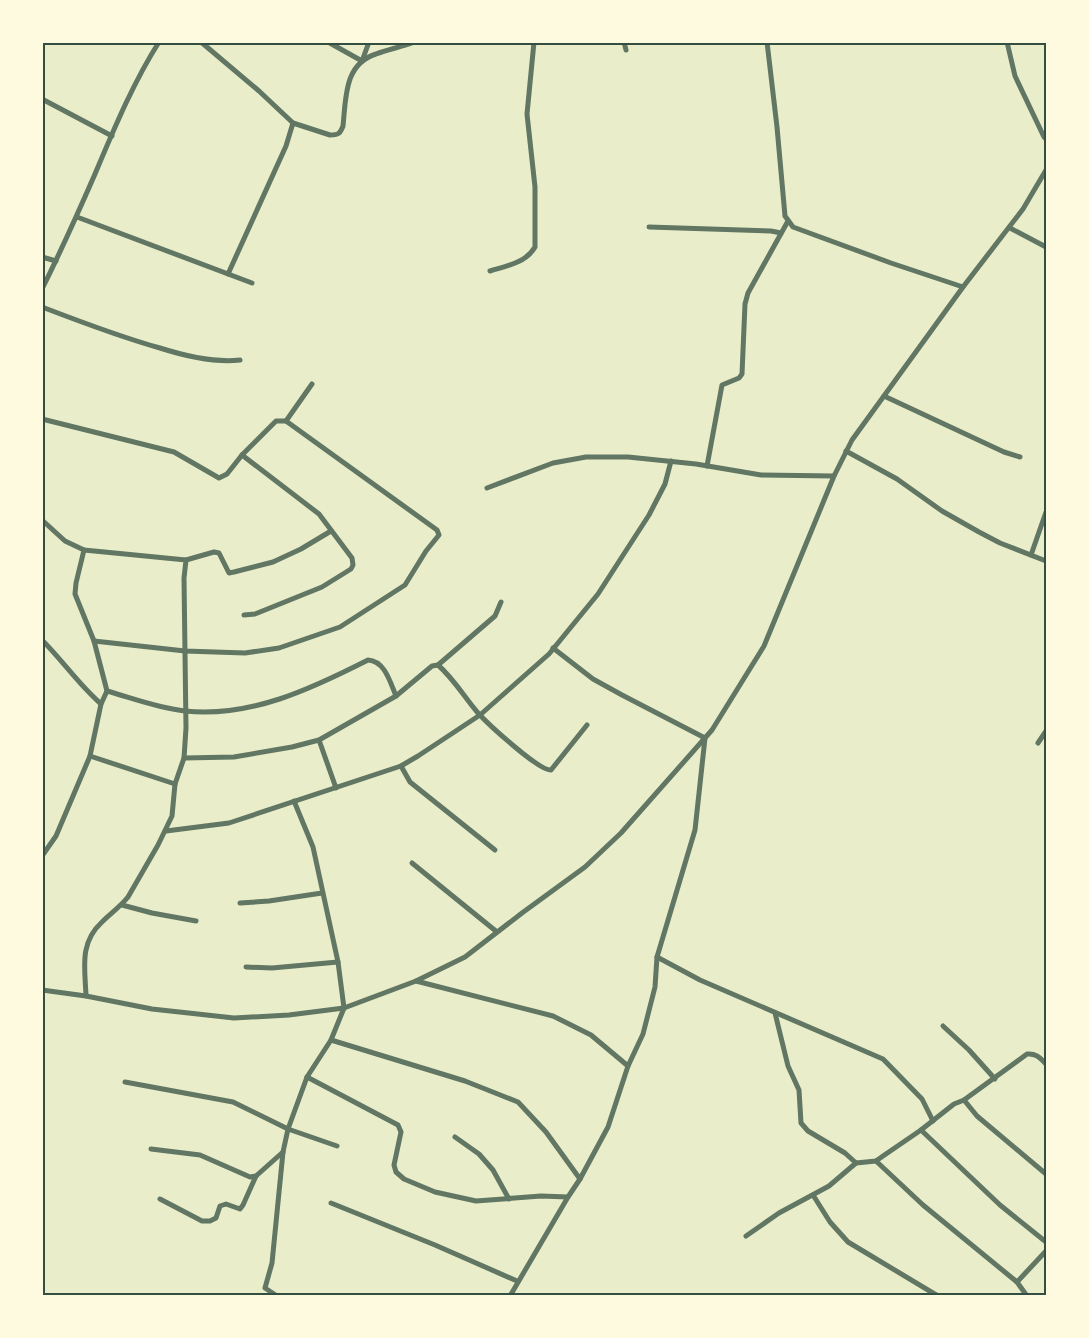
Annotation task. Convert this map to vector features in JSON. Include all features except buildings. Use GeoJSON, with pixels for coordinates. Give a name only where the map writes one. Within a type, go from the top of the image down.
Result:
{"type":"FeatureCollection","features":[{"type":"Feature","properties":{"kind":"street"},"geometry":{"type":"LineString","coordinates":[[42,289],[77,217],[148,60],[160,42]]}},
{"type":"Feature","properties":{"kind":"street"},"geometry":{"type":"LineString","coordinates":[[201,42],[294,123],[330,135],[336,135],[341,132],[351,74],[358,63],[374,54],[414,42]]}},
{"type":"Feature","properties":{"kind":"street"},"geometry":{"type":"LineString","coordinates":[[328,42],[362,61]]}},
{"type":"Feature","properties":{"kind":"street"},"geometry":{"type":"LineString","coordinates":[[362,61],[369,42]]}},
{"type":"Feature","properties":{"kind":"street"},"geometry":{"type":"LineString","coordinates":[[490,271],[525,260],[535,247],[535,187],[527,114],[534,42]]}},
{"type":"Feature","properties":{"kind":"street"},"geometry":{"type":"LineString","coordinates":[[624,42],[626,50]]}},
{"type":"Feature","properties":{"kind":"street"},"geometry":{"type":"LineString","coordinates":[[767,42],[778,127],[785,216],[788,221],[793,227],[963,287]]}},
{"type":"Feature","properties":{"kind":"street"},"geometry":{"type":"LineString","coordinates":[[1007,42],[1016,76],[1046,139]]}},
{"type":"Feature","properties":{"kind":"street"},"geometry":{"type":"LineString","coordinates":[[42,99],[112,136]]}},
{"type":"Feature","properties":{"kind":"street"},"geometry":{"type":"LineString","coordinates":[[228,274],[286,146],[294,123]]}},
{"type":"Feature","properties":{"kind":"street"},"geometry":{"type":"LineString","coordinates":[[42,990],[86,996],[152,1009],[234,1018],[290,1015],[344,1008],[416,981],[465,957],[585,867],[621,834],[706,738],[764,646],[846,451],[963,287],[1024,209],[1046,170]]}},
{"type":"Feature","properties":{"kind":"street"},"geometry":{"type":"LineString","coordinates":[[77,217],[252,283]]}},
{"type":"Feature","properties":{"kind":"street"},"geometry":{"type":"LineString","coordinates":[[706,466],[722,385],[738,378],[742,374],[744,304],[748,293],[788,221]]}},
{"type":"Feature","properties":{"kind":"street"},"geometry":{"type":"LineString","coordinates":[[649,227],[771,231],[781,233]]}},
{"type":"Feature","properties":{"kind":"street"},"geometry":{"type":"LineString","coordinates":[[1010,228],[1046,247]]}},
{"type":"Feature","properties":{"kind":"street"},"geometry":{"type":"LineString","coordinates":[[42,257],[56,261]]}},
{"type":"Feature","properties":{"kind":"street"},"geometry":{"type":"LineString","coordinates":[[42,308],[124,338],[186,356],[216,360],[240,360]]}},
{"type":"Feature","properties":{"kind":"street"},"geometry":{"type":"LineString","coordinates":[[286,421],[312,384]]}},
{"type":"Feature","properties":{"kind":"street"},"geometry":{"type":"LineString","coordinates":[[884,396],[1004,452],[1020,457]]}},
{"type":"Feature","properties":{"kind":"street"},"geometry":{"type":"LineString","coordinates":[[42,419],[174,452],[216,477],[223,477],[227,474],[242,455],[276,420],[286,421],[437,530],[440,535],[426,551],[405,584],[340,627],[279,648],[245,653],[185,651],[131,647],[94,641]]}},
{"type":"Feature","properties":{"kind":"street"},"geometry":{"type":"LineString","coordinates":[[846,451],[897,479],[942,511],[1000,543],[1046,561]]}},
{"type":"Feature","properties":{"kind":"street"},"geometry":{"type":"LineString","coordinates":[[242,455],[319,514],[352,558],[353,565],[352,569],[322,587],[255,614],[244,615]]}},
{"type":"Feature","properties":{"kind":"street"},"geometry":{"type":"LineString","coordinates":[[487,488],[553,463],[572,459],[628,457],[671,461],[761,475],[834,476]]}},
{"type":"Feature","properties":{"kind":"street"},"geometry":{"type":"LineString","coordinates":[[166,831],[229,823],[401,766],[480,715],[553,648],[598,594],[649,514],[665,484],[671,461]]}},
{"type":"Feature","properties":{"kind":"street"},"geometry":{"type":"LineString","coordinates":[[1030,555],[1046,512]]}},
{"type":"Feature","properties":{"kind":"street"},"geometry":{"type":"LineString","coordinates":[[42,520],[65,541],[84,550],[186,560],[214,552],[219,553],[229,573],[273,562],[301,549],[331,531]]}},
{"type":"Feature","properties":{"kind":"street"},"geometry":{"type":"LineString","coordinates":[[42,856],[56,836],[90,756],[101,704],[107,691],[94,641],[75,594],[84,550]]}},
{"type":"Feature","properties":{"kind":"street"},"geometry":{"type":"LineString","coordinates":[[86,996],[86,944],[91,933],[122,905],[166,831],[172,816],[175,784],[184,758],[186,711],[184,578],[186,560]]}},
{"type":"Feature","properties":{"kind":"street"},"geometry":{"type":"LineString","coordinates":[[184,758],[234,756],[292,747],[319,740],[396,696],[432,666],[438,666],[495,616],[501,602]]}},
{"type":"Feature","properties":{"kind":"street"},"geometry":{"type":"LineString","coordinates":[[42,640],[86,691],[101,704]]}},
{"type":"Feature","properties":{"kind":"street"},"geometry":{"type":"LineString","coordinates":[[553,648],[593,678],[706,738]]}},
{"type":"Feature","properties":{"kind":"street"},"geometry":{"type":"LineString","coordinates":[[107,691],[154,705],[186,711],[221,712],[263,705],[329,680],[368,660],[374,660],[381,664],[396,696]]}},
{"type":"Feature","properties":{"kind":"street"},"geometry":{"type":"LineString","coordinates":[[438,666],[480,715],[509,742],[541,768],[548,771],[551,770],[587,725]]}},
{"type":"Feature","properties":{"kind":"street"},"geometry":{"type":"LineString","coordinates":[[1038,743],[1046,731]]}},
{"type":"Feature","properties":{"kind":"street"},"geometry":{"type":"LineString","coordinates":[[510,1296],[580,1179],[608,1127],[628,1066],[643,1034],[655,987],[657,956],[695,830],[706,738]]}},
{"type":"Feature","properties":{"kind":"street"},"geometry":{"type":"LineString","coordinates":[[319,740],[336,788]]}},
{"type":"Feature","properties":{"kind":"street"},"geometry":{"type":"LineString","coordinates":[[90,756],[175,784]]}},
{"type":"Feature","properties":{"kind":"street"},"geometry":{"type":"LineString","coordinates":[[401,766],[410,782],[495,850]]}},
{"type":"Feature","properties":{"kind":"street"},"geometry":{"type":"LineString","coordinates":[[277,1296],[265,1288],[272,1263],[283,1152],[288,1129],[307,1077],[330,1040],[344,1008],[338,962],[313,847],[294,802]]}},
{"type":"Feature","properties":{"kind":"street"},"geometry":{"type":"LineString","coordinates":[[412,863],[497,932]]}},
{"type":"Feature","properties":{"kind":"street"},"geometry":{"type":"LineString","coordinates":[[240,903],[269,901],[322,893]]}},
{"type":"Feature","properties":{"kind":"street"},"geometry":{"type":"LineString","coordinates":[[122,905],[196,921]]}},
{"type":"Feature","properties":{"kind":"street"},"geometry":{"type":"LineString","coordinates":[[657,956],[700,980],[883,1059],[922,1099],[933,1120]]}},
{"type":"Feature","properties":{"kind":"street"},"geometry":{"type":"LineString","coordinates":[[246,967],[272,968],[338,962]]}},
{"type":"Feature","properties":{"kind":"street"},"geometry":{"type":"LineString","coordinates":[[416,981],[553,1016],[591,1035],[628,1066]]}},
{"type":"Feature","properties":{"kind":"street"},"geometry":{"type":"LineString","coordinates":[[775,1013],[788,1066],[799,1090],[802,1123],[808,1131],[845,1153],[856,1163]]}},
{"type":"Feature","properties":{"kind":"street"},"geometry":{"type":"LineString","coordinates":[[943,1026],[969,1050],[995,1079]]}},
{"type":"Feature","properties":{"kind":"street"},"geometry":{"type":"LineString","coordinates":[[330,1040],[465,1080],[518,1102],[546,1132],[580,1179]]}},
{"type":"Feature","properties":{"kind":"street"},"geometry":{"type":"LineString","coordinates":[[746,1236],[779,1213],[829,1186],[856,1163],[876,1161],[921,1130],[954,1104],[964,1100],[995,1079],[1027,1054],[1039,1057],[1046,1064]]}},
{"type":"Feature","properties":{"kind":"street"},"geometry":{"type":"LineString","coordinates":[[307,1077],[398,1125],[401,1132],[394,1164],[396,1172],[404,1179],[435,1192],[476,1201],[542,1196],[568,1197]]}},
{"type":"Feature","properties":{"kind":"street"},"geometry":{"type":"LineString","coordinates":[[126,1082],[233,1102],[288,1129],[337,1146]]}},
{"type":"Feature","properties":{"kind":"street"},"geometry":{"type":"LineString","coordinates":[[964,1100],[977,1116],[1046,1174]]}},
{"type":"Feature","properties":{"kind":"street"},"geometry":{"type":"LineString","coordinates":[[921,1130],[1000,1205],[1046,1242]]}},
{"type":"Feature","properties":{"kind":"street"},"geometry":{"type":"LineString","coordinates":[[455,1137],[479,1154],[493,1170],[509,1199]]}},
{"type":"Feature","properties":{"kind":"street"},"geometry":{"type":"LineString","coordinates":[[151,1149],[200,1155],[250,1177],[256,1176]]}},
{"type":"Feature","properties":{"kind":"street"},"geometry":{"type":"LineString","coordinates":[[160,1199],[202,1221],[210,1221],[216,1218],[220,1206],[226,1204],[240,1209],[244,1205],[256,1176],[283,1152]]}},
{"type":"Feature","properties":{"kind":"street"},"geometry":{"type":"LineString","coordinates":[[876,1161],[923,1205],[1017,1282],[1028,1296]]}},
{"type":"Feature","properties":{"kind":"street"},"geometry":{"type":"LineString","coordinates":[[814,1195],[830,1222],[848,1242],[938,1296]]}},
{"type":"Feature","properties":{"kind":"street"},"geometry":{"type":"LineString","coordinates":[[331,1203],[435,1245],[517,1282]]}},
{"type":"Feature","properties":{"kind":"street"},"geometry":{"type":"LineString","coordinates":[[1017,1282],[1046,1250]]}}]}
